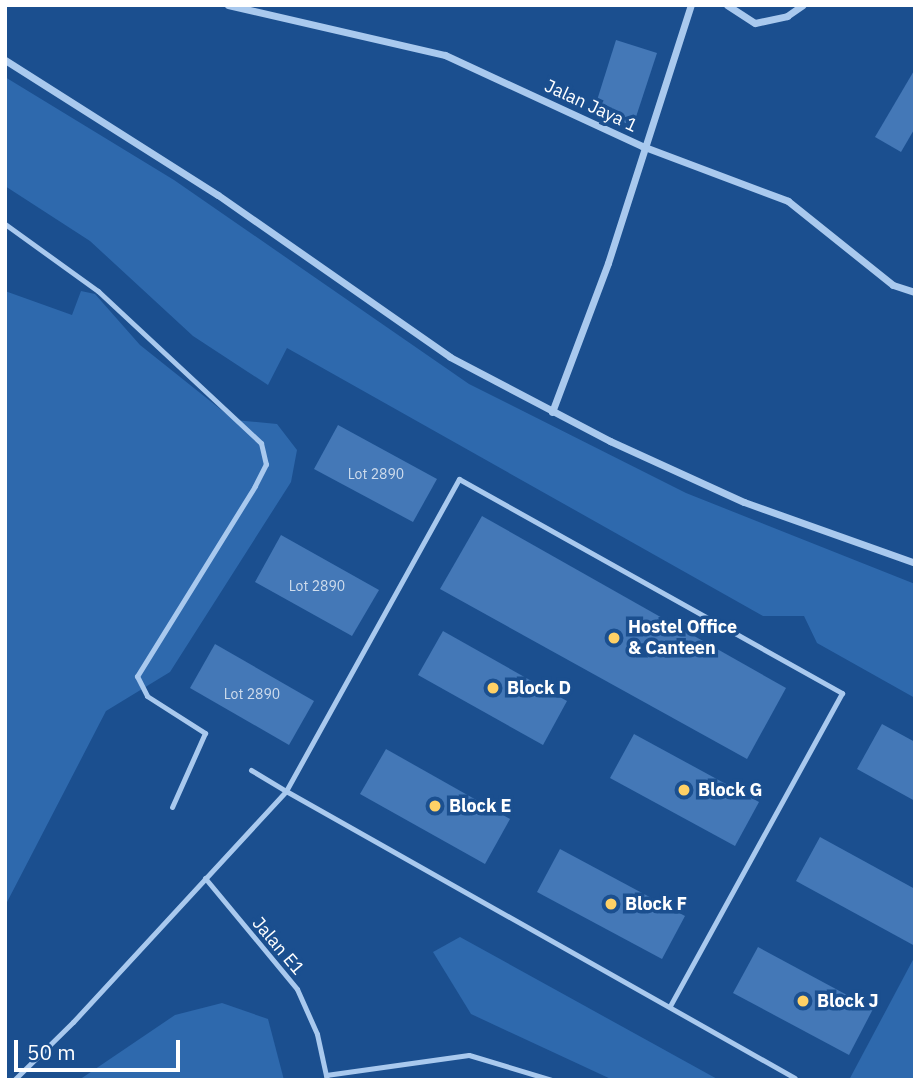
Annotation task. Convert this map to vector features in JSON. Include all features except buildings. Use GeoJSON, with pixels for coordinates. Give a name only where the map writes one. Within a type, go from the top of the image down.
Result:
{"type":"FeatureCollection","features":[{"type":"Feature","properties":{"kind":"street","name":"Jalan Jaya 1"},"geometry":{"type":"LineString","coordinates":[[228,5],[445,55],[642,146],[788,201],[892,285],[915,292]]}},
{"type":"Feature","properties":{"kind":"street"},"geometry":{"type":"LineString","coordinates":[[552,412],[608,263],[642,146],[691,5]]}},
{"type":"Feature","properties":{"kind":"street"},"geometry":{"type":"LineString","coordinates":[[727,5],[755,23],[788,16],[803,5]]}},
{"type":"Feature","properties":{"kind":"street"},"geometry":{"type":"LineString","coordinates":[[5,60],[219,195],[450,357],[552,412],[744,502],[915,563]]}},
{"type":"Feature","properties":{"kind":"lane"},"geometry":{"type":"LineString","coordinates":[[5,224],[98,291],[261,443],[266,464],[255,486],[136,676],[147,696],[205,733],[172,807]]}},
{"type":"Feature","properties":{"kind":"lane"},"geometry":{"type":"LineString","coordinates":[[14,1080],[73,1023],[286,791],[459,479],[842,692],[670,1006]]}},
{"type":"Feature","properties":{"kind":"lane"},"geometry":{"type":"LineString","coordinates":[[251,770],[795,1078]]}},
{"type":"Feature","properties":{"kind":"lane","name":"Jalan E1"},"geometry":{"type":"LineString","coordinates":[[205,878],[297,989],[317,1034],[326,1077]]}},
{"type":"Feature","properties":{"kind":"lane"},"geometry":{"type":"LineString","coordinates":[[326,1077],[470,1055],[552,1080]]}},
{"type":"Feature","properties":{"kind":"shaded area"},"geometry":{"type":"Polygon","coordinates":[[[5,77],[174,180],[469,384],[686,493],[915,584],[915,698],[817,643],[804,616],[763,616],[287,348],[268,385],[193,336],[90,241],[5,186],[5,77]]]}},
{"type":"Feature","properties":{"kind":"shaded area"},"geometry":{"type":"Polygon","coordinates":[[[5,291],[72,315],[81,291],[95,294],[140,345],[234,420],[277,424],[297,450],[291,482],[170,672],[106,711],[5,906],[5,291]]]}},
{"type":"Feature","properties":{"kind":"shaded area"},"geometry":{"type":"Polygon","coordinates":[[[460,937],[719,1080],[613,1080],[471,1014],[433,952],[460,937]]]}},
{"type":"Feature","properties":{"kind":"shaded area"},"geometry":{"type":"Polygon","coordinates":[[[915,956],[915,1080],[849,1080],[915,956]]]}},
{"type":"Feature","properties":{"kind":"shaded area"},"geometry":{"type":"Polygon","coordinates":[[[222,1003],[268,1019],[284,1080],[79,1080],[175,1015],[222,1003]]]}},
{"type":"Feature","properties":{"kind":"place","name":"Hostel Office & Canteen"},"geometry":{"type":"Point","coordinates":[614,638]}},
{"type":"Feature","properties":{"kind":"place","name":"Block D"},"geometry":{"type":"Point","coordinates":[493,688]}},
{"type":"Feature","properties":{"kind":"place","name":"Block G"},"geometry":{"type":"Point","coordinates":[684,790]}},
{"type":"Feature","properties":{"kind":"place","name":"Block E"},"geometry":{"type":"Point","coordinates":[435,806]}},
{"type":"Feature","properties":{"kind":"place","name":"Block F"},"geometry":{"type":"Point","coordinates":[611,904]}},
{"type":"Feature","properties":{"kind":"place","name":"Block J"},"geometry":{"type":"Point","coordinates":[803,1001]}}]}
